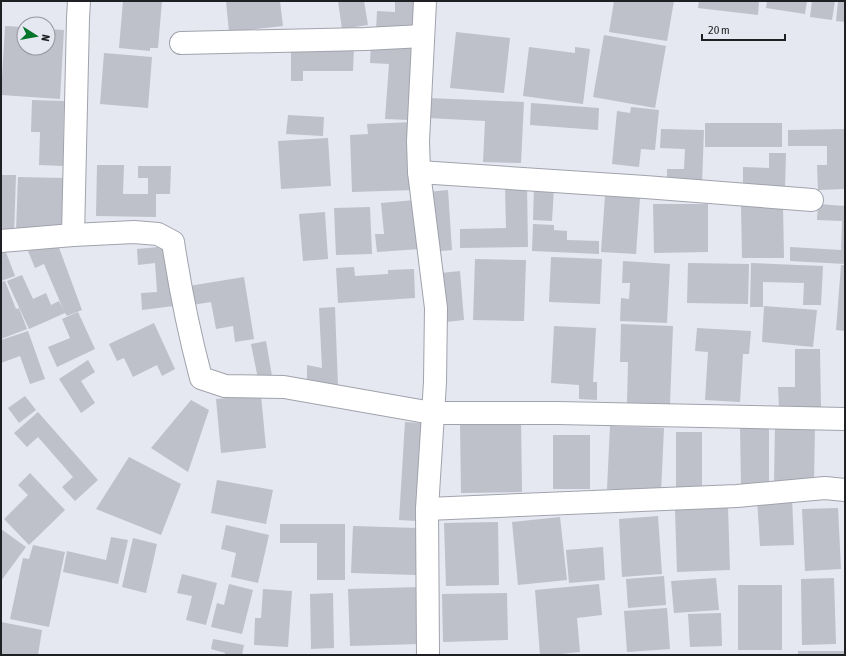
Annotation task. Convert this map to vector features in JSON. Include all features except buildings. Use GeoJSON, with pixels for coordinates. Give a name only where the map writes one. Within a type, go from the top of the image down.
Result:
{"type":"FeatureCollection","features":[{"type":"Feature","properties":{"kind":"street"},"geometry":{"type":"LineString","coordinates":[[74,235],[78,18],[80,1]]}},
{"type":"Feature","properties":{"kind":"street"},"geometry":{"type":"LineString","coordinates":[[425,1],[418,141],[419,172],[436,308],[435,382],[427,509],[428,655]]}},
{"type":"Feature","properties":{"kind":"street"},"geometry":{"type":"LineString","coordinates":[[181,43],[365,39],[423,36]]}},
{"type":"Feature","properties":{"kind":"street"},"geometry":{"type":"LineString","coordinates":[[419,172],[812,200]]}},
{"type":"Feature","properties":{"kind":"street"},"geometry":{"type":"LineString","coordinates":[[1,241],[134,232],[158,234],[173,242],[177,272],[201,378],[225,386],[284,387],[432,413],[557,413],[845,420]]}},
{"type":"Feature","properties":{"kind":"street"},"geometry":{"type":"LineString","coordinates":[[427,509],[737,496],[825,488],[845,490]]}}]}
